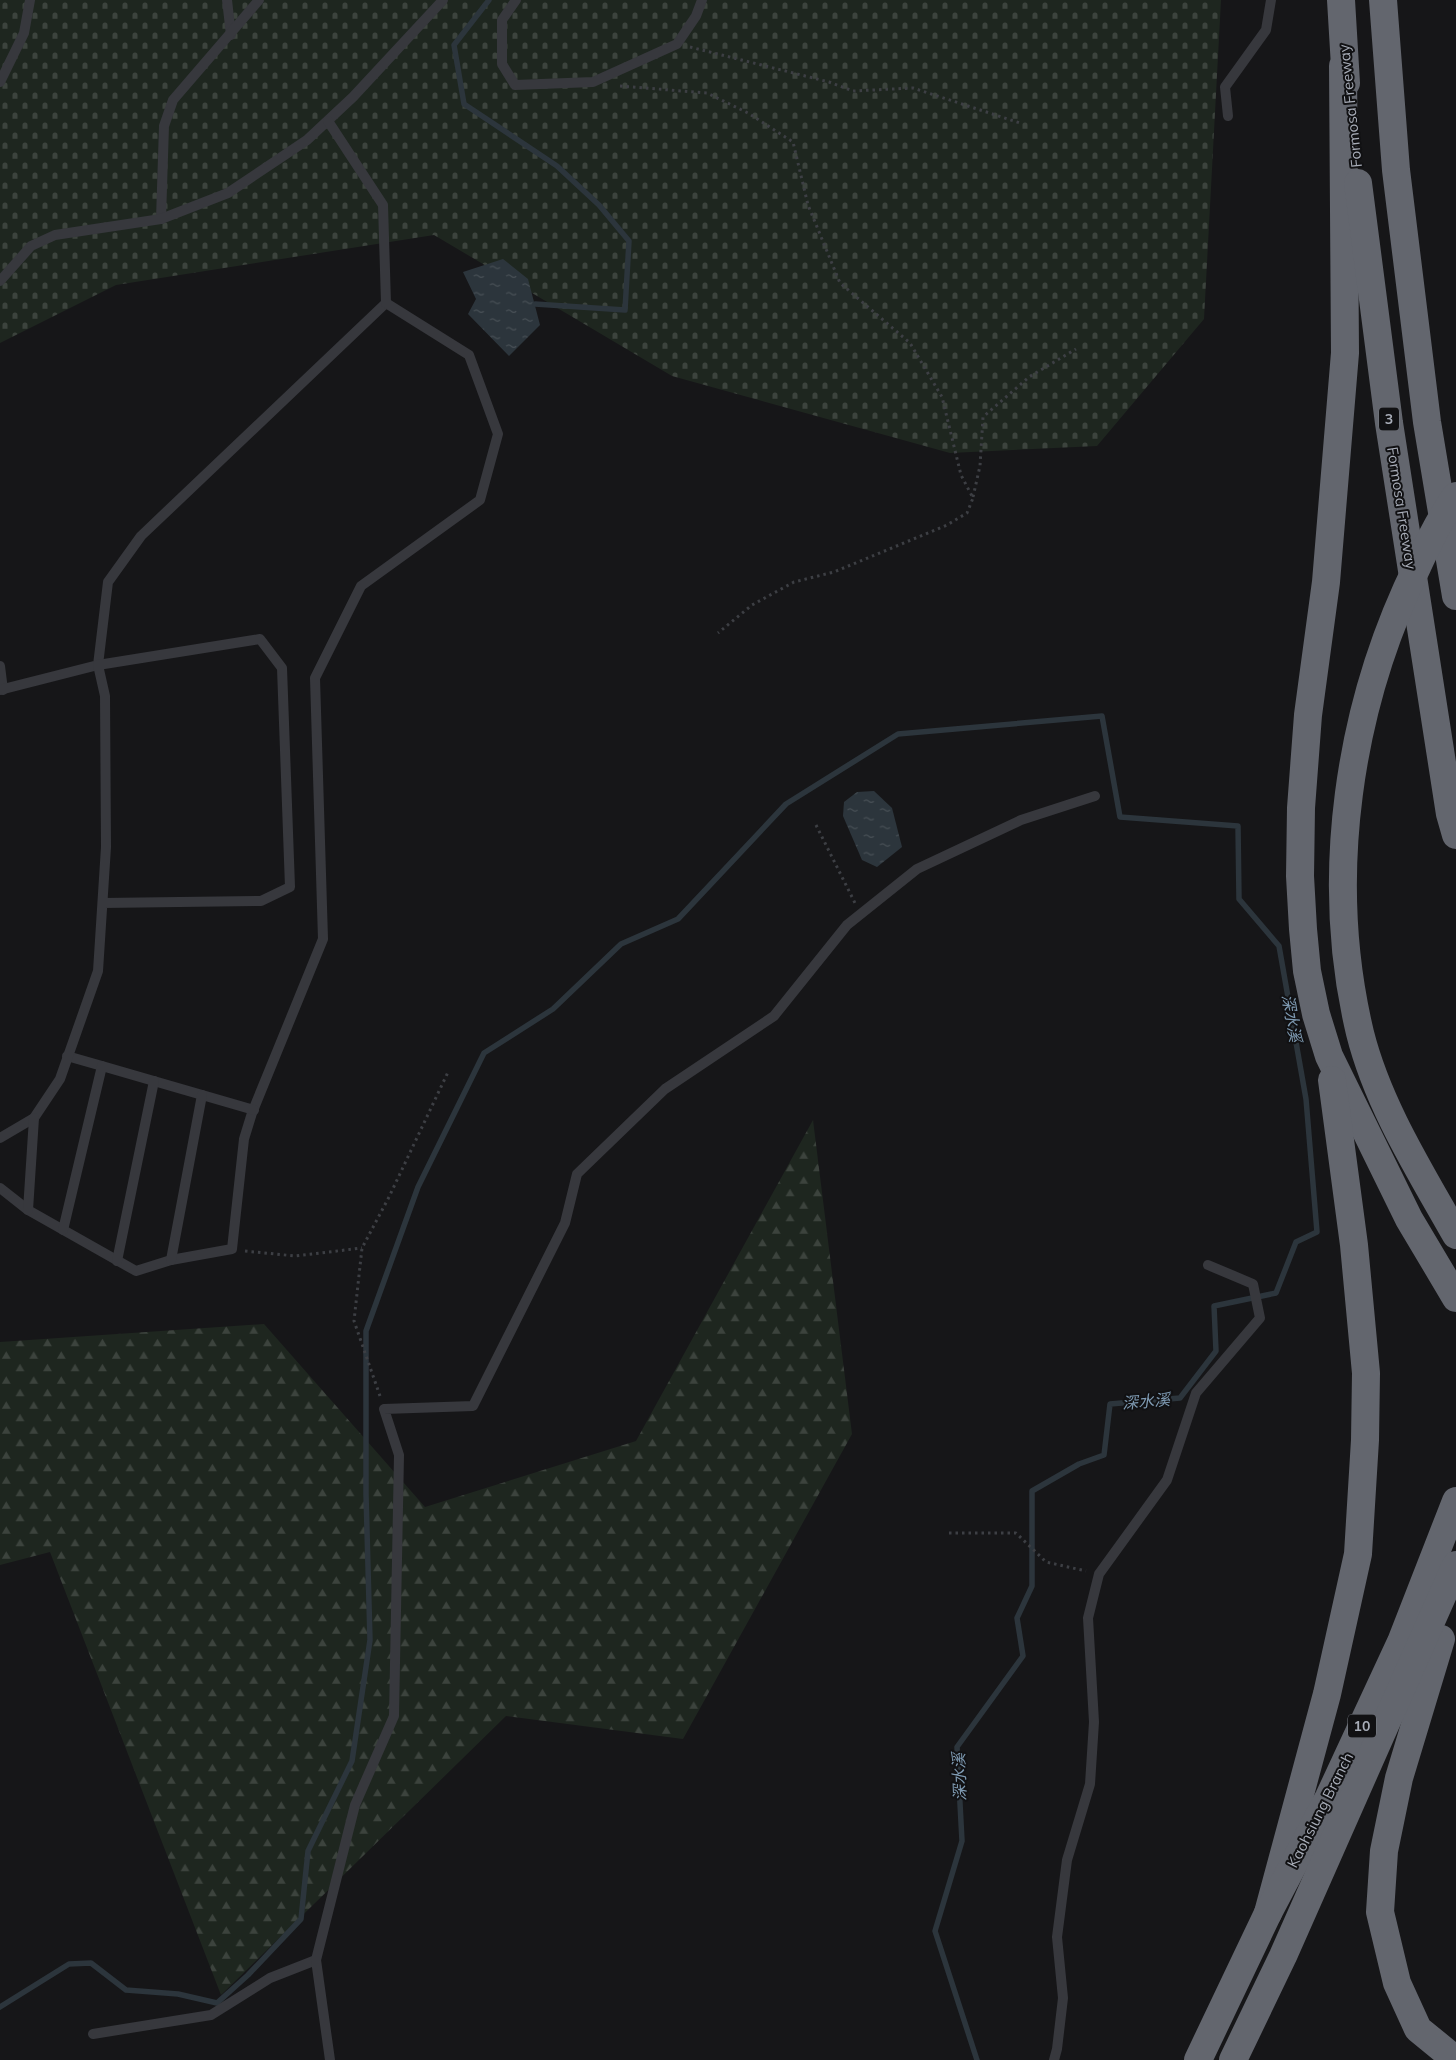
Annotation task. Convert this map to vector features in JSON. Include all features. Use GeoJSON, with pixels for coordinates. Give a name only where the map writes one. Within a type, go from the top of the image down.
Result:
{"type":"FeatureCollection","features":[{"type":"Feature","properties":{"kind":"highway","name":"Formosa Freeway"},"geometry":{"type":"LineString","coordinates":[[1341,0],[1343,66],[1389,423],[1450,814],[1456,835]]}},
{"type":"Feature","properties":{"kind":"highway"},"geometry":{"type":"LineString","coordinates":[[1383,0],[1396,170],[1427,422],[1456,596]]}},
{"type":"Feature","properties":{"kind":"highway"},"geometry":{"type":"LineString","coordinates":[[1343,66],[1345,353],[1326,582],[1308,715],[1301,808],[1300,847],[1303,930],[1307,971],[1316,1014],[1329,1056],[1409,1219],[1456,1298]]}},
{"type":"Feature","properties":{"kind":"highway"},"geometry":{"type":"LineString","coordinates":[[1456,496],[1442,516],[1399,603],[1371,686],[1349,787],[1344,837],[1345,937],[1360,1033],[1380,1090],[1418,1167],[1456,1235]]}},
{"type":"Feature","properties":{"kind":"highway"},"geometry":{"type":"LineString","coordinates":[[1268,1913],[1327,1694],[1358,1554],[1366,1440],[1366,1373],[1354,1245],[1329,1056]]}},
{"type":"Feature","properties":{"kind":"highway","name":"Kaohsiung Branch"},"geometry":{"type":"LineString","coordinates":[[1198,2060],[1268,1913],[1328,1797],[1401,1642],[1456,1501]]}},
{"type":"Feature","properties":{"kind":"highway","name":"Kaohsiung Branch"},"geometry":{"type":"LineString","coordinates":[[1233,2060],[1283,1956],[1456,1565]]}},
{"type":"Feature","properties":{"kind":"highway"},"geometry":{"type":"LineString","coordinates":[[1456,1589],[1399,1778],[1384,1850],[1380,1912],[1397,1983],[1418,2029],[1456,2060]]}},
{"type":"Feature","properties":{"kind":"lane"},"geometry":{"type":"LineString","coordinates":[[0,82],[24,33],[30,0]]}},
{"type":"Feature","properties":{"kind":"lane"},"geometry":{"type":"LineString","coordinates":[[228,0],[230,35]]}},
{"type":"Feature","properties":{"kind":"lane"},"geometry":{"type":"LineString","coordinates":[[161,219],[164,126],[173,100],[259,0]]}},
{"type":"Feature","properties":{"kind":"lane"},"geometry":{"type":"LineString","coordinates":[[0,281],[31,246],[55,234],[161,219],[228,193],[307,140],[353,97],[443,0]]}},
{"type":"Feature","properties":{"kind":"lane"},"geometry":{"type":"LineString","coordinates":[[516,0],[502,20],[502,64],[515,85],[593,82],[677,44],[696,16],[702,0]]}},
{"type":"Feature","properties":{"kind":"lane"},"geometry":{"type":"LineString","coordinates":[[1228,116],[1225,86],[1266,30],[1271,0]]}},
{"type":"Feature","properties":{"kind":"lane"},"geometry":{"type":"LineString","coordinates":[[0,1138],[34,1118],[60,1079],[98,972],[106,847],[105,696],[98,665],[108,582],[141,536],[386,303],[383,205],[328,121]]}},
{"type":"Feature","properties":{"kind":"lane"},"geometry":{"type":"LineString","coordinates":[[0,1188],[28,1210],[136,1271],[171,1260],[232,1249],[244,1139],[323,939],[315,678],[361,586],[480,500],[498,434],[469,355],[386,303]]}},
{"type":"Feature","properties":{"kind":"lane"},"geometry":{"type":"LineString","coordinates":[[0,666],[2,690],[98,665],[260,639],[282,668],[290,887],[261,901],[103,903]]}},
{"type":"Feature","properties":{"kind":"lane"},"geometry":{"type":"LineString","coordinates":[[330,2060],[316,1960],[355,1805],[394,1716],[399,1455],[384,1408],[473,1406],[565,1223],[577,1174],[665,1089],[774,1016],[847,925],[917,869],[1021,820],[1096,796]]}},
{"type":"Feature","properties":{"kind":"lane"},"geometry":{"type":"LineString","coordinates":[[67,1056],[254,1110]]}},
{"type":"Feature","properties":{"kind":"lane"},"geometry":{"type":"LineString","coordinates":[[64,1230],[102,1066]]}},
{"type":"Feature","properties":{"kind":"lane"},"geometry":{"type":"LineString","coordinates":[[118,1261],[154,1081]]}},
{"type":"Feature","properties":{"kind":"lane"},"geometry":{"type":"LineString","coordinates":[[171,1260],[202,1095]]}},
{"type":"Feature","properties":{"kind":"lane"},"geometry":{"type":"LineString","coordinates":[[28,1210],[34,1118]]}},
{"type":"Feature","properties":{"kind":"lane"},"geometry":{"type":"LineString","coordinates":[[1054,2060],[1058,2048],[1063,1998],[1057,1937],[1067,1860],[1090,1784],[1094,1722],[1088,1618],[1099,1574],[1167,1480],[1196,1393],[1260,1318],[1253,1284],[1208,1264]]}},
{"type":"Feature","properties":{"kind":"lane"},"geometry":{"type":"LineString","coordinates":[[93,2034],[211,2015],[270,1978],[316,1960]]}},
{"type":"Feature","properties":{"kind":"path"},"geometry":{"type":"LineString","coordinates":[[677,44],[748,60],[853,91],[913,88],[1020,123]]}},
{"type":"Feature","properties":{"kind":"path"},"geometry":{"type":"LineString","coordinates":[[593,82],[658,90],[707,93],[748,114],[793,142],[808,204],[840,283],[910,343],[942,397],[961,475],[973,498]]}},
{"type":"Feature","properties":{"kind":"path"},"geometry":{"type":"LineString","coordinates":[[718,633],[752,606],[794,582],[834,572],[947,525],[967,513],[973,498],[980,466],[983,417],[1029,377],[1076,349]]}},
{"type":"Feature","properties":{"kind":"path"},"geometry":{"type":"LineString","coordinates":[[816,825],[854,898],[860,915]]}},
{"type":"Feature","properties":{"kind":"path"},"geometry":{"type":"LineString","coordinates":[[384,1408],[354,1321],[362,1248],[389,1198],[449,1070]]}},
{"type":"Feature","properties":{"kind":"path"},"geometry":{"type":"LineString","coordinates":[[232,1249],[295,1256],[362,1248]]}},
{"type":"Feature","properties":{"kind":"path"},"geometry":{"type":"LineString","coordinates":[[949,1533],[1016,1532],[1046,1562],[1099,1574]]}},
{"type":"Feature","properties":{"kind":"green space"},"geometry":{"type":"Polygon","coordinates":[[[0,0],[1221,0],[1204,319],[1097,446],[950,453],[672,376],[434,235],[116,285],[0,343],[0,0]]]}},
{"type":"Feature","properties":{"kind":"green space"},"geometry":{"type":"Polygon","coordinates":[[[813,1120],[852,1434],[683,1739],[506,1716],[221,1995],[50,1552],[0,1565],[0,1342],[264,1324],[425,1507],[636,1441],[813,1120]]]}},
{"type":"Feature","properties":{"kind":"water"},"geometry":{"type":"Polygon","coordinates":[[[503,259],[528,279],[540,325],[509,356],[468,314],[476,299],[463,272],[503,259]]]}},
{"type":"Feature","properties":{"kind":"water"},"geometry":{"type":"Polygon","coordinates":[[[874,791],[892,808],[902,847],[877,867],[862,860],[843,816],[844,802],[857,792],[874,791]]]}},
{"type":"Feature","properties":{"kind":"waterway"},"geometry":{"type":"LineString","coordinates":[[489,0],[454,45],[464,104],[557,166],[599,205],[629,241],[625,310],[535,304]]}},
{"type":"Feature","properties":{"kind":"waterway","name":"深水溪"},"geometry":{"type":"LineString","coordinates":[[0,2007],[69,1964],[91,1963],[126,1990],[178,1994],[217,2003],[248,1975],[301,1919],[308,1851],[352,1761],[370,1640],[366,1494],[366,1331],[418,1187],[484,1053],[553,1009],[621,944],[678,919],[786,804],[898,734],[1102,716],[1120,817],[1238,826],[1239,899],[1279,946],[1306,1099],[1317,1232],[1296,1242],[1276,1293],[1214,1306],[1216,1351],[1180,1398],[1110,1404],[1104,1455],[1079,1464],[1032,1491],[1032,1586],[1017,1618],[1023,1656],[957,1747],[962,1841],[935,1931],[977,2060]]}}]}
